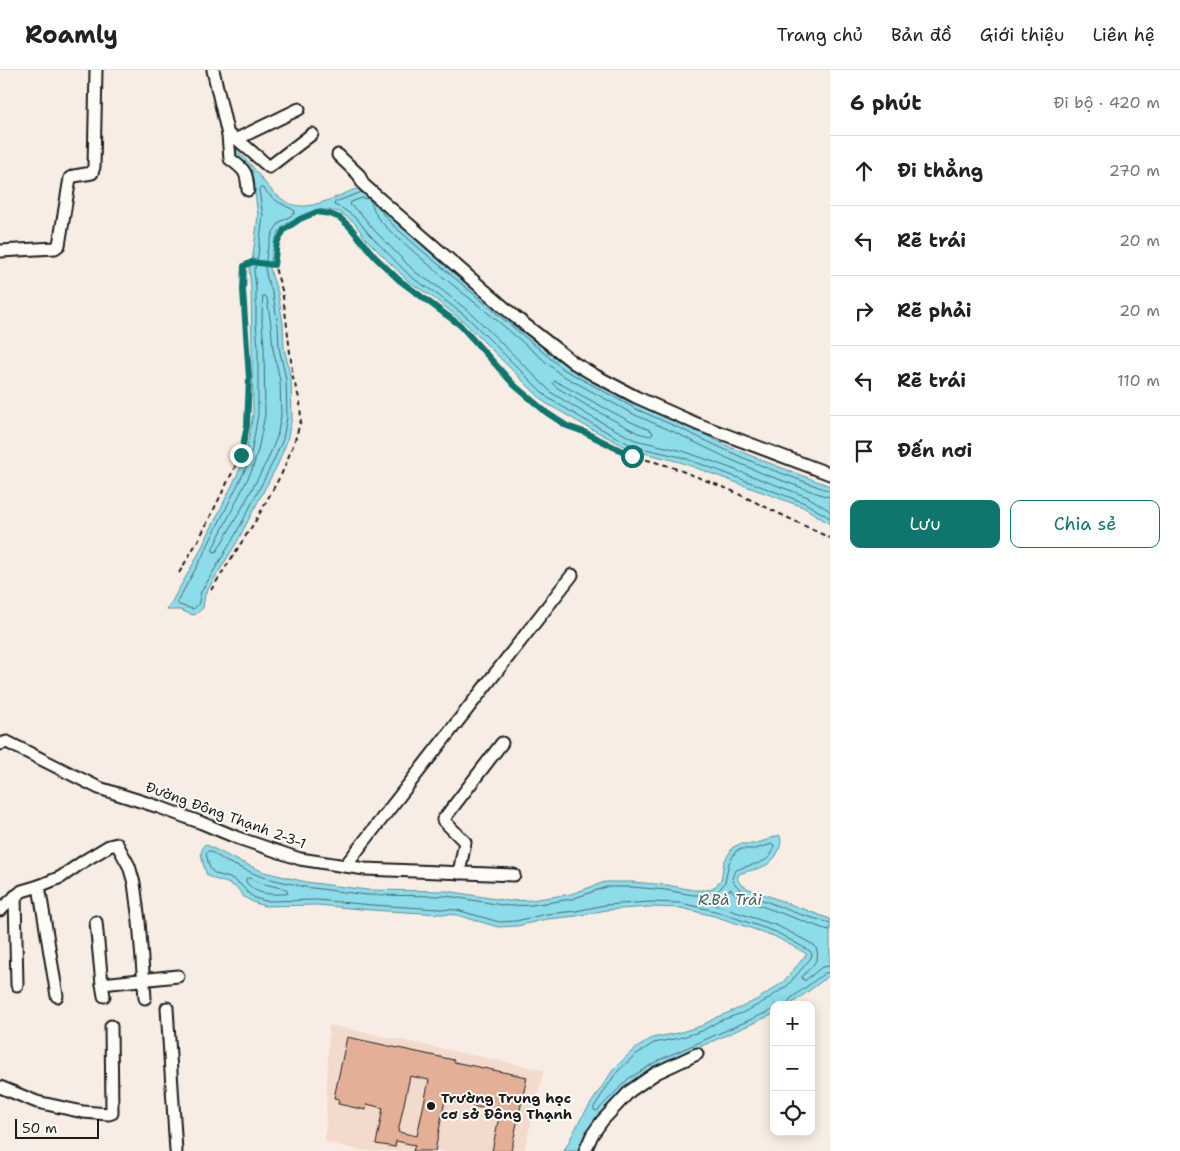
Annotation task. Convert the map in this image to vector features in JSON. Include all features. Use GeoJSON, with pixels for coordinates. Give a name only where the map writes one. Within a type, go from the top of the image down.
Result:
{"type":"FeatureCollection","features":[{"type":"Feature","properties":{"kind":"street"},"geometry":{"type":"LineString","coordinates":[[0,251],[55,248],[59,245],[70,178],[92,173],[94,167],[96,70]]}},
{"type":"Feature","properties":{"kind":"street"},"geometry":{"type":"LineString","coordinates":[[213,70],[232,137],[230,159],[244,170],[247,176],[248,190]]}},
{"type":"Feature","properties":{"kind":"street"},"geometry":{"type":"LineString","coordinates":[[232,137],[299,109]]}},
{"type":"Feature","properties":{"kind":"street"},"geometry":{"type":"LineString","coordinates":[[232,137],[270,167],[312,134]]}},
{"type":"Feature","properties":{"kind":"street"},"geometry":{"type":"LineString","coordinates":[[338,155],[359,175],[363,184],[514,316],[574,363],[636,397],[697,424],[830,474]]}},
{"type":"Feature","properties":{"kind":"street"},"geometry":{"type":"LineString","coordinates":[[345,866],[572,575]]}},
{"type":"Feature","properties":{"kind":"street","name":"Đường Đông Thạnh 2-3-1"},"geometry":{"type":"LineString","coordinates":[[0,744],[7,742],[99,788],[159,807],[238,838],[300,859],[365,869],[514,876]]}},
{"type":"Feature","properties":{"kind":"street"},"geometry":{"type":"LineString","coordinates":[[459,873],[465,842],[442,820],[502,743]]}},
{"type":"Feature","properties":{"kind":"street"},"geometry":{"type":"LineString","coordinates":[[2,904],[22,891],[61,877],[109,846],[117,844],[129,866],[134,883],[145,998]]}},
{"type":"Feature","properties":{"kind":"street"},"geometry":{"type":"LineString","coordinates":[[39,886],[58,996]]}},
{"type":"Feature","properties":{"kind":"street"},"geometry":{"type":"LineString","coordinates":[[15,896],[16,985]]}},
{"type":"Feature","properties":{"kind":"street"},"geometry":{"type":"LineString","coordinates":[[96,922],[104,996]]}},
{"type":"Feature","properties":{"kind":"street"},"geometry":{"type":"LineString","coordinates":[[102,984],[178,976]]}},
{"type":"Feature","properties":{"kind":"street"},"geometry":{"type":"LineString","coordinates":[[167,1008],[176,1151]]}},
{"type":"Feature","properties":{"kind":"street"},"geometry":{"type":"LineString","coordinates":[[0,1087],[37,1102],[83,1112],[112,1113],[111,1026]]}},
{"type":"Feature","properties":{"kind":"street"},"geometry":{"type":"LineString","coordinates":[[585,1151],[592,1135],[602,1121],[630,1091],[656,1073],[697,1054]]}},
{"type":"Feature","properties":{"kind":"path"},"geometry":{"type":"LineString","coordinates":[[211,590],[256,520],[282,473],[301,420],[300,401],[292,378],[282,290],[274,265],[277,243],[284,230],[300,219],[317,212],[340,218],[375,257],[399,280],[460,325],[514,385],[547,413],[567,426],[584,432],[632,456],[669,466],[728,489],[830,538]]}},
{"type":"Feature","properties":{"kind":"path"},"geometry":{"type":"LineString","coordinates":[[179,573],[200,537],[241,455],[247,426],[249,378],[243,290],[244,266],[252,262],[274,265]]}},
{"type":"Feature","properties":{"kind":"shaded area","name":"Trường Trung học cơ sở Đông Thạnh"},"geometry":{"type":"Polygon","coordinates":[[[329,1025],[544,1070],[524,1151],[363,1151],[325,1142],[329,1025]]]}},
{"type":"Feature","properties":{"kind":"water"},"geometry":{"type":"Polygon","coordinates":[[[235,147],[267,185],[288,203],[306,206],[320,203],[361,187],[422,245],[566,365],[638,404],[732,448],[830,486],[830,524],[803,507],[680,462],[632,450],[544,402],[464,322],[408,281],[365,238],[354,222],[339,212],[315,210],[283,226],[277,235],[270,268],[278,293],[283,324],[284,347],[291,379],[292,417],[287,441],[278,464],[237,542],[205,594],[203,608],[193,615],[180,610],[167,610],[196,559],[242,465],[253,414],[249,268],[252,262],[258,216],[255,193],[247,171],[232,158],[235,147]]]}},
{"type":"Feature","properties":{"kind":"water","name":"R.Bà Trải"},"geometry":{"type":"Polygon","coordinates":[[[779,835],[781,838],[778,852],[774,858],[766,865],[739,874],[738,880],[747,888],[830,919],[830,975],[795,1001],[770,1001],[770,1016],[661,1064],[631,1083],[599,1116],[581,1151],[564,1151],[580,1120],[613,1070],[632,1051],[652,1038],[701,1026],[758,999],[783,982],[807,954],[774,936],[714,916],[681,908],[650,907],[606,910],[577,916],[547,919],[517,926],[498,927],[457,915],[317,905],[264,906],[244,897],[237,888],[230,884],[207,875],[201,853],[205,844],[264,872],[306,882],[367,890],[447,891],[508,901],[531,900],[571,894],[605,882],[667,885],[693,890],[713,889],[721,880],[724,862],[733,847],[740,844],[754,844],[779,835]]]}},
{"type":"Feature","properties":{"kind":"building"},"geometry":{"type":"Polygon","coordinates":[[[347,1037],[527,1077],[511,1151],[492,1151],[500,1112],[445,1100],[435,1151],[413,1151],[415,1145],[396,1141],[395,1147],[376,1144],[383,1108],[367,1104],[366,1110],[338,1104],[339,1099],[334,1098],[347,1037]],[[410,1076],[398,1132],[417,1136],[429,1080],[410,1076]]]}},
{"type":"Feature","properties":{"kind":"place","name":"Trường Trung học cơ sở Đông Thạnh"},"geometry":{"type":"Point","coordinates":[431,1106]}},
{"type":"Feature","properties":{"kind":"route"},"geometry":{"type":"LineString","coordinates":[[241,455],[247,426],[249,378],[243,290],[244,266],[252,262],[274,265],[277,243],[284,230],[300,219],[317,212],[340,218],[375,257],[399,280],[460,325],[514,385],[547,413],[567,426],[584,432],[632,456]]}}]}
